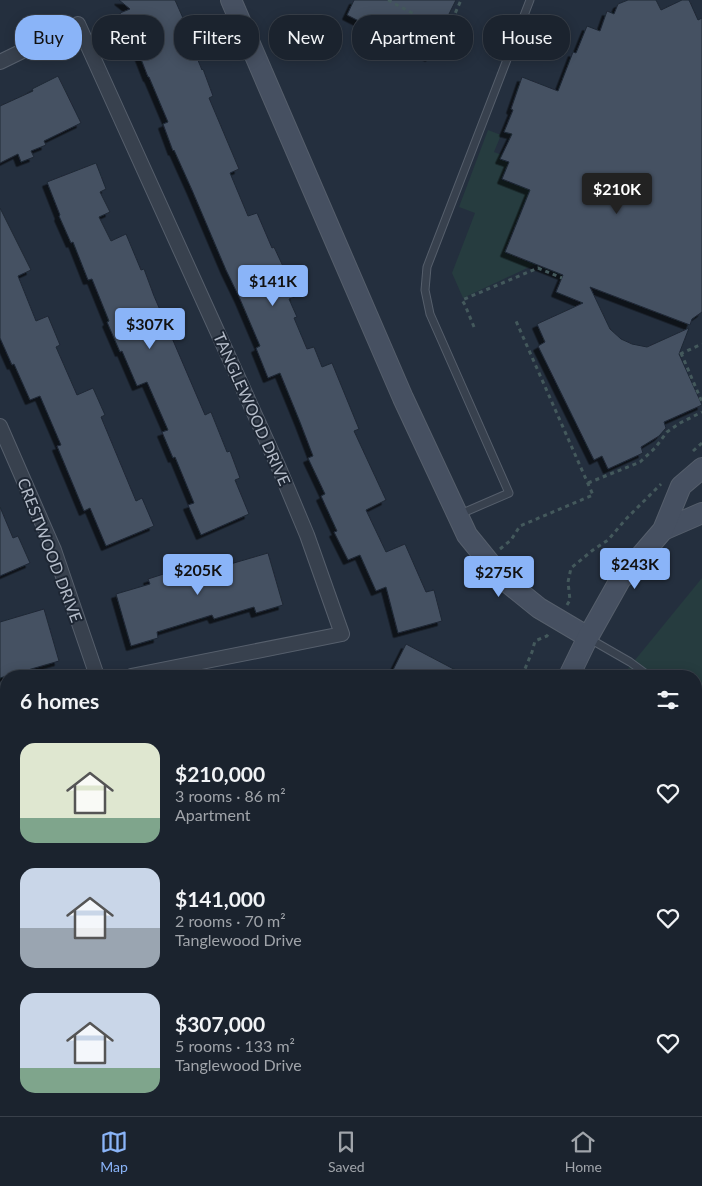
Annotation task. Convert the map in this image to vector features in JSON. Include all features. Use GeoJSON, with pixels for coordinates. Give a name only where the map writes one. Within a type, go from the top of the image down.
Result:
{"type":"FeatureCollection","features":[{"type":"Feature","properties":{"kind":"street"},"geometry":{"type":"LineString","coordinates":[[230,0],[403,398],[467,535],[502,578],[539,608],[588,637]]}},
{"type":"Feature","properties":{"kind":"street","name":"TANGLEWOOD DRIVE"},"geometry":{"type":"LineString","coordinates":[[0,62],[78,24],[279,468],[307,535],[342,634],[161,670]]}},
{"type":"Feature","properties":{"kind":"street","name":"CRESTWOOD DRIVE"},"geometry":{"type":"LineString","coordinates":[[0,426],[54,550],[96,670]]}},
{"type":"Feature","properties":{"kind":"street"},"geometry":{"type":"LineString","coordinates":[[571,670],[620,580],[663,530],[681,486],[697,460]]}},
{"type":"Feature","properties":{"kind":"street"},"geometry":{"type":"LineString","coordinates":[[663,530],[702,513]]}},
{"type":"Feature","properties":{"kind":"lane"},"geometry":{"type":"LineString","coordinates":[[458,515],[509,493],[430,314],[425,290],[427,266],[530,0]]}},
{"type":"Feature","properties":{"kind":"lane"},"geometry":{"type":"LineString","coordinates":[[588,637],[641,670]]}},
{"type":"Feature","properties":{"kind":"path"},"geometry":{"type":"LineString","coordinates":[[388,0],[447,32],[461,0]]}},
{"type":"Feature","properties":{"kind":"path"},"geometry":{"type":"LineString","coordinates":[[474,327],[462,300],[538,268],[562,278]]}},
{"type":"Feature","properties":{"kind":"path"},"geometry":{"type":"LineString","coordinates":[[487,559],[511,540],[520,526],[593,495],[516,321]]}},
{"type":"Feature","properties":{"kind":"path"},"geometry":{"type":"LineString","coordinates":[[702,344],[680,354],[702,402]]}},
{"type":"Feature","properties":{"kind":"path"},"geometry":{"type":"LineString","coordinates":[[588,483],[640,462],[655,448],[667,432],[702,412]]}},
{"type":"Feature","properties":{"kind":"path"},"geometry":{"type":"LineString","coordinates":[[697,460],[702,443]]}},
{"type":"Feature","properties":{"kind":"path"},"geometry":{"type":"LineString","coordinates":[[570,600],[568,582],[571,568],[608,540],[665,480]]}},
{"type":"Feature","properties":{"kind":"path"},"geometry":{"type":"LineString","coordinates":[[524,670],[532,652]]}},
{"type":"Feature","properties":{"kind":"green space"},"geometry":{"type":"Polygon","coordinates":[[[488,130],[501,135],[494,152],[502,155],[501,159],[509,162],[502,179],[530,190],[506,252],[536,264],[463,298],[452,273],[475,213],[459,207],[488,130]]]}},
{"type":"Feature","properties":{"kind":"green space"},"geometry":{"type":"Polygon","coordinates":[[[702,578],[702,670],[627,670],[702,578]]]}},
{"type":"Feature","properties":{"kind":"building"},"geometry":{"type":"Polygon","coordinates":[[[119,0],[175,0],[182,15],[174,15],[174,60],[198,60],[203,69],[213,96],[209,98],[239,169],[230,173],[248,216],[257,213],[272,248],[274,247],[288,277],[295,297],[289,299],[297,317],[294,318],[307,349],[314,347],[322,367],[332,363],[359,429],[354,431],[386,500],[366,510],[386,552],[405,544],[426,592],[434,590],[442,621],[398,633],[386,587],[376,591],[360,555],[348,560],[334,532],[337,531],[321,496],[325,494],[308,458],[313,456],[280,373],[268,378],[256,348],[260,346],[173,151],[163,124],[168,122],[141,60],[164,60],[164,15],[121,15],[120,13],[130,9],[119,0]]]}},
{"type":"Feature","properties":{"kind":"building"},"geometry":{"type":"Polygon","coordinates":[[[354,0],[456,0],[448,15],[352,15],[352,18],[347,15],[354,0]]]}},
{"type":"Feature","properties":{"kind":"building"},"geometry":{"type":"Polygon","coordinates":[[[628,0],[656,0],[661,10],[682,0],[689,0],[698,20],[702,18],[702,312],[692,319],[690,325],[590,287],[610,329],[621,339],[632,344],[647,347],[689,328],[679,354],[702,405],[664,422],[666,428],[659,436],[641,447],[643,453],[608,469],[602,456],[594,460],[538,346],[545,342],[537,324],[583,303],[556,292],[563,275],[505,252],[530,190],[502,179],[509,162],[500,159],[512,134],[504,132],[513,110],[511,109],[522,77],[558,91],[573,52],[576,53],[587,26],[600,31],[607,11],[614,14],[618,4],[628,0]]]}},
{"type":"Feature","properties":{"kind":"building"},"geometry":{"type":"Polygon","coordinates":[[[58,76],[81,123],[44,141],[46,145],[31,151],[34,157],[21,162],[18,154],[0,163],[0,106],[33,91],[32,89],[58,76]]]}},
{"type":"Feature","properties":{"kind":"building"},"geometry":{"type":"Polygon","coordinates":[[[96,163],[106,189],[100,192],[110,212],[99,217],[111,241],[126,234],[141,270],[144,269],[205,415],[211,412],[227,452],[230,451],[240,478],[235,480],[249,514],[201,535],[188,505],[194,503],[175,457],[173,458],[162,432],[168,430],[147,382],[137,386],[122,351],[120,352],[92,279],[88,280],[73,242],[71,243],[59,216],[47,182],[96,163]]]}},
{"type":"Feature","properties":{"kind":"building"},"geometry":{"type":"Polygon","coordinates":[[[0,208],[31,270],[18,276],[36,321],[48,316],[60,345],[56,347],[77,395],[93,388],[105,415],[101,417],[136,501],[142,498],[154,526],[106,546],[90,508],[84,511],[57,446],[61,445],[40,396],[30,400],[0,338],[0,208]]]}},
{"type":"Feature","properties":{"kind":"building"},"geometry":{"type":"Polygon","coordinates":[[[0,507],[13,538],[18,536],[30,563],[0,576],[0,507]]]}},
{"type":"Feature","properties":{"kind":"building"},"geometry":{"type":"Polygon","coordinates":[[[268,553],[283,605],[256,613],[254,607],[214,619],[212,615],[157,632],[158,638],[131,646],[116,594],[150,584],[148,579],[179,569],[180,573],[226,559],[227,565],[268,553]]]}},
{"type":"Feature","properties":{"kind":"building"},"geometry":{"type":"Polygon","coordinates":[[[44,609],[59,661],[28,670],[0,670],[0,622],[44,609]]]}},
{"type":"Feature","properties":{"kind":"building"},"geometry":{"type":"Polygon","coordinates":[[[406,644],[456,670],[393,670],[406,644]]]}}]}
